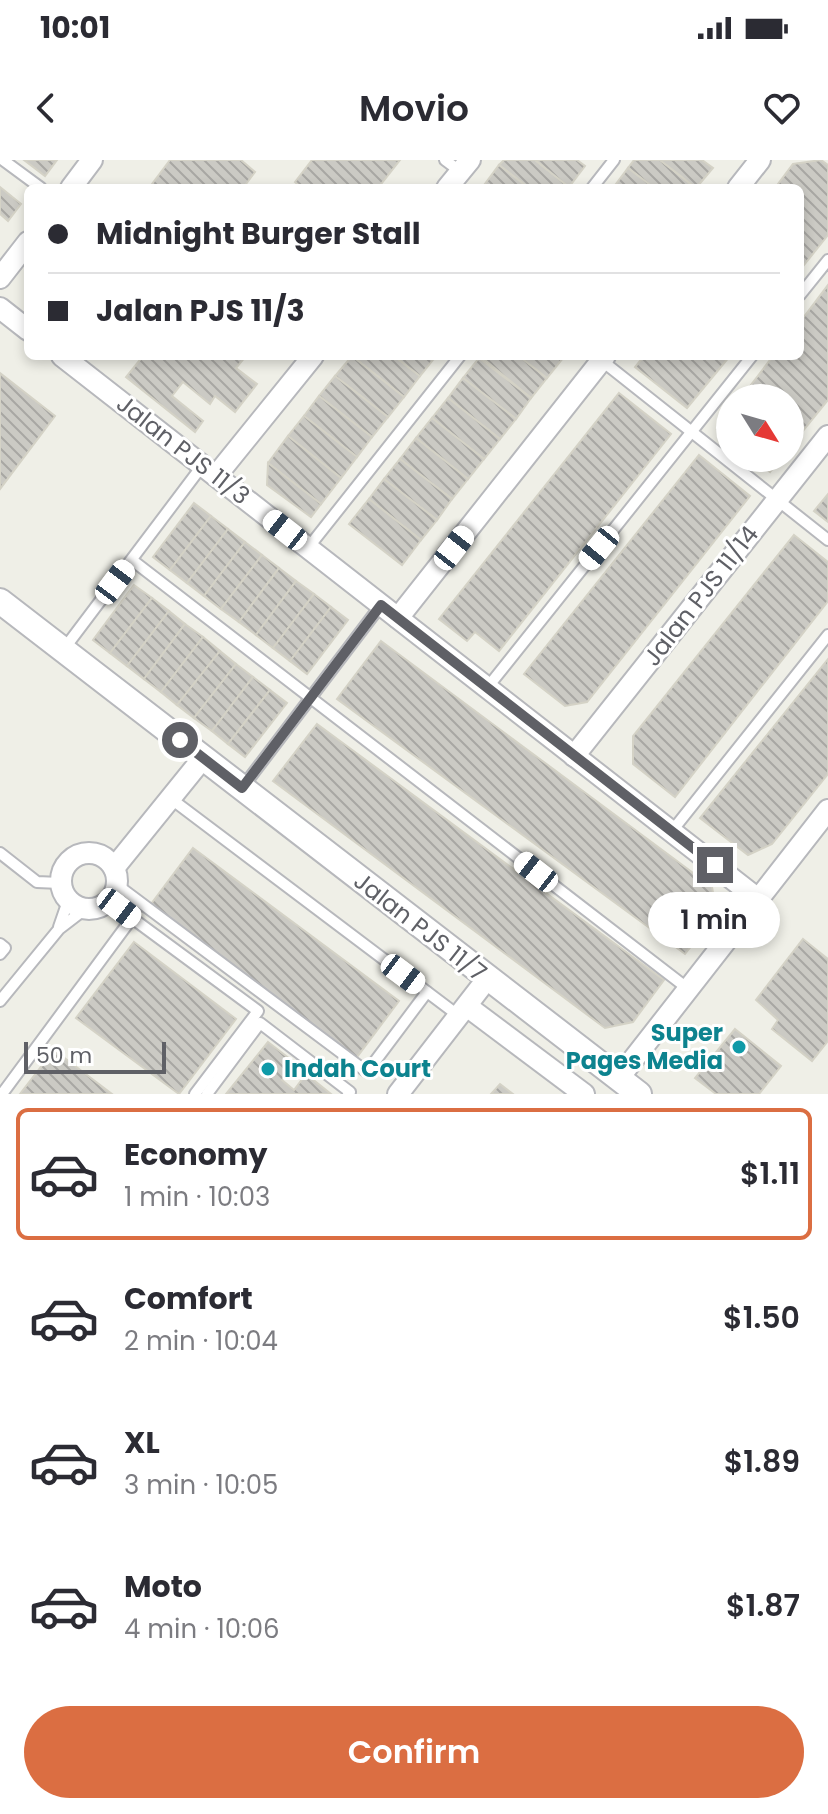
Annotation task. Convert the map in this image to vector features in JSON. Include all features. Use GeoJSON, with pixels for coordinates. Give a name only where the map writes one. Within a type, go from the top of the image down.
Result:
{"type":"FeatureCollection","features":[{"type":"Feature","properties":{"kind":"street"},"geometry":{"type":"LineString","coordinates":[[74,184],[92,160]]}},
{"type":"Feature","properties":{"kind":"street"},"geometry":{"type":"LineString","coordinates":[[741,184],[760,160]]}},
{"type":"Feature","properties":{"kind":"street"},"geometry":{"type":"LineString","coordinates":[[449,184],[459,164]]}},
{"type":"Feature","properties":{"kind":"street"},"geometry":{"type":"LineString","coordinates":[[0,278],[24,247]]}},
{"type":"Feature","properties":{"kind":"street"},"geometry":{"type":"LineString","coordinates":[[0,308],[24,327]]}},
{"type":"Feature","properties":{"kind":"street","name":"Jalan PJS 11/3"},"geometry":{"type":"LineString","coordinates":[[67,360],[758,899]]}},
{"type":"Feature","properties":{"kind":"street"},"geometry":{"type":"LineString","coordinates":[[209,471],[309,360]]}},
{"type":"Feature","properties":{"kind":"street"},"geometry":{"type":"LineString","coordinates":[[398,618],[599,360]]}},
{"type":"Feature","properties":{"kind":"street","name":"Jalan PJS 11/14"},"geometry":{"type":"LineString","coordinates":[[574,756],[828,436]]}},
{"type":"Feature","properties":{"kind":"street","name":"Jalan PJS 11/7"},"geometry":{"type":"LineString","coordinates":[[0,601],[11,618],[64,649],[639,1094]]}},
{"type":"Feature","properties":{"kind":"street"},"geometry":{"type":"LineString","coordinates":[[113,885],[100,855],[81,853],[65,864],[71,898],[113,885],[170,798],[203,758]]}},
{"type":"Feature","properties":{"kind":"street"},"geometry":{"type":"LineString","coordinates":[[618,1079],[828,810]]}},
{"type":"Feature","properties":{"kind":"street"},"geometry":{"type":"LineString","coordinates":[[398,1094],[487,979]]}},
{"type":"Feature","properties":{"kind":"street","name":"Jalan PJS 11/7"},"geometry":{"type":"LineString","coordinates":[[464,1012],[581,1093]]}},
{"type":"Feature","properties":{"kind":"lane"},"geometry":{"type":"LineString","coordinates":[[3,160],[36,184]]}},
{"type":"Feature","properties":{"kind":"lane"},"geometry":{"type":"LineString","coordinates":[[595,184],[614,160]]}},
{"type":"Feature","properties":{"kind":"lane"},"geometry":{"type":"LineString","coordinates":[[804,290],[828,260]]}},
{"type":"Feature","properties":{"kind":"lane"},"geometry":{"type":"LineString","coordinates":[[308,548],[457,360]]}},
{"type":"Feature","properties":{"kind":"lane"},"geometry":{"type":"LineString","coordinates":[[603,360],[828,540]]}},
{"type":"Feature","properties":{"kind":"lane"},"geometry":{"type":"LineString","coordinates":[[487,688],[749,360]]}},
{"type":"Feature","properties":{"kind":"lane"},"geometry":{"type":"LineString","coordinates":[[64,649],[132,560],[209,471]]}},
{"type":"Feature","properties":{"kind":"lane"},"geometry":{"type":"LineString","coordinates":[[132,560],[687,988]]}},
{"type":"Feature","properties":{"kind":"lane"},"geometry":{"type":"LineString","coordinates":[[242,788],[381,605]]}},
{"type":"Feature","properties":{"kind":"lane"},"geometry":{"type":"LineString","coordinates":[[672,831],[828,635]]}},
{"type":"Feature","properties":{"kind":"lane"},"geometry":{"type":"LineString","coordinates":[[170,798],[427,992],[464,1012]]}},
{"type":"Feature","properties":{"kind":"lane"},"geometry":{"type":"LineString","coordinates":[[0,853],[37,882],[71,898]]}},
{"type":"Feature","properties":{"kind":"lane"},"geometry":{"type":"LineString","coordinates":[[113,885],[367,1072],[427,992]]}},
{"type":"Feature","properties":{"kind":"lane"},"geometry":{"type":"LineString","coordinates":[[113,885],[132,918],[258,1011],[195,1094]]}},
{"type":"Feature","properties":{"kind":"lane"},"geometry":{"type":"LineString","coordinates":[[0,1001],[59,929],[71,898]]}},
{"type":"Feature","properties":{"kind":"lane"},"geometry":{"type":"LineString","coordinates":[[59,929],[71,898]]}},
{"type":"Feature","properties":{"kind":"lane"},"geometry":{"type":"LineString","coordinates":[[2,1094],[132,918]]}},
{"type":"Feature","properties":{"kind":"lane"},"geometry":{"type":"LineString","coordinates":[[0,944],[5,948],[0,954]]}},
{"type":"Feature","properties":{"kind":"lane"},"geometry":{"type":"LineString","coordinates":[[207,1094],[260,1023],[350,1092],[348,1094]]}},
{"type":"Feature","properties":{"kind":"building"},"geometry":{"type":"Polygon","coordinates":[[[24,160],[57,160],[45,176],[24,160]]]}},
{"type":"Feature","properties":{"kind":"building"},"geometry":{"type":"Polygon","coordinates":[[[170,160],[241,160],[255,172],[246,184],[152,184],[170,160]]]}},
{"type":"Feature","properties":{"kind":"building"},"geometry":{"type":"Polygon","coordinates":[[[312,160],[400,160],[381,184],[295,182],[312,160]]]}},
{"type":"Feature","properties":{"kind":"building"},"geometry":{"type":"Polygon","coordinates":[[[504,160],[535,160],[565,184],[524,184],[499,165],[504,160]]]}},
{"type":"Feature","properties":{"kind":"building"},"geometry":{"type":"Polygon","coordinates":[[[535,160],[577,160],[585,166],[571,184],[565,184],[535,160]]]}},
{"type":"Feature","properties":{"kind":"building"},"geometry":{"type":"Polygon","coordinates":[[[634,160],[660,160],[691,184],[649,184],[628,168],[634,160]]]}},
{"type":"Feature","properties":{"kind":"building"},"geometry":{"type":"Polygon","coordinates":[[[660,160],[702,160],[713,168],[699,184],[691,184],[660,160]]]}},
{"type":"Feature","properties":{"kind":"building"},"geometry":{"type":"Polygon","coordinates":[[[821,160],[828,165],[828,235],[804,265],[804,184],[778,184],[793,164],[821,160]]]}},
{"type":"Feature","properties":{"kind":"building"},"geometry":{"type":"Polygon","coordinates":[[[499,165],[524,184],[485,184],[499,165]]]}},
{"type":"Feature","properties":{"kind":"building"},"geometry":{"type":"Polygon","coordinates":[[[628,168],[649,184],[616,184],[628,168]]]}},
{"type":"Feature","properties":{"kind":"building"},"geometry":{"type":"Polygon","coordinates":[[[0,187],[21,204],[8,221],[0,214],[0,187]]]}},
{"type":"Feature","properties":{"kind":"building"},"geometry":{"type":"Polygon","coordinates":[[[828,285],[828,400],[804,430],[804,384],[752,384],[770,360],[804,360],[804,317],[828,285]]]}},
{"type":"Feature","properties":{"kind":"building"},"geometry":{"type":"Polygon","coordinates":[[[140,360],[243,360],[236,368],[257,384],[235,412],[215,396],[210,404],[183,382],[172,396],[203,421],[195,432],[126,377],[140,360]]]}},
{"type":"Feature","properties":{"kind":"building"},"geometry":{"type":"Polygon","coordinates":[[[349,360],[357,360],[404,397],[388,417],[335,376],[349,360]]]}},
{"type":"Feature","properties":{"kind":"building"},"geometry":{"type":"Polygon","coordinates":[[[357,360],[399,360],[420,376],[404,397],[357,360]]]}},
{"type":"Feature","properties":{"kind":"building"},"geometry":{"type":"Polygon","coordinates":[[[399,360],[433,360],[420,376],[399,360]]]}},
{"type":"Feature","properties":{"kind":"building"},"geometry":{"type":"Polygon","coordinates":[[[477,360],[482,360],[531,398],[516,419],[463,378],[477,360]]]}},
{"type":"Feature","properties":{"kind":"building"},"geometry":{"type":"Polygon","coordinates":[[[485,360],[524,360],[547,378],[531,398],[485,360]]]}},
{"type":"Feature","properties":{"kind":"building"},"geometry":{"type":"Polygon","coordinates":[[[524,360],[561,360],[547,378],[524,360]]]}},
{"type":"Feature","properties":{"kind":"building"},"geometry":{"type":"Polygon","coordinates":[[[641,360],[727,360],[687,408],[635,367],[641,360]]]}},
{"type":"Feature","properties":{"kind":"building"},"geometry":{"type":"Polygon","coordinates":[[[0,373],[55,416],[0,489],[0,373]]]}},
{"type":"Feature","properties":{"kind":"building"},"geometry":{"type":"Polygon","coordinates":[[[335,376],[388,417],[372,437],[319,396],[335,376]]]}},
{"type":"Feature","properties":{"kind":"building"},"geometry":{"type":"Polygon","coordinates":[[[463,378],[516,419],[500,439],[448,398],[463,378]]]}},
{"type":"Feature","properties":{"kind":"building"},"geometry":{"type":"Polygon","coordinates":[[[619,393],[671,434],[499,651],[475,632],[467,641],[439,619],[619,393]]]}},
{"type":"Feature","properties":{"kind":"building"},"geometry":{"type":"Polygon","coordinates":[[[319,396],[372,437],[357,457],[304,416],[319,396]]]}},
{"type":"Feature","properties":{"kind":"building"},"geometry":{"type":"Polygon","coordinates":[[[448,398],[500,439],[484,459],[432,418],[448,398]]]}},
{"type":"Feature","properties":{"kind":"building"},"geometry":{"type":"Polygon","coordinates":[[[304,416],[357,457],[341,478],[288,436],[304,416]]]}},
{"type":"Feature","properties":{"kind":"building"},"geometry":{"type":"Polygon","coordinates":[[[432,418],[484,459],[468,479],[416,438],[432,418]]]}},
{"type":"Feature","properties":{"kind":"building"},"geometry":{"type":"Polygon","coordinates":[[[288,436],[341,478],[321,504],[268,463],[288,436]]]}},
{"type":"Feature","properties":{"kind":"building"},"geometry":{"type":"Polygon","coordinates":[[[416,438],[468,479],[452,499],[400,459],[416,438]]]}},
{"type":"Feature","properties":{"kind":"building"},"geometry":{"type":"Polygon","coordinates":[[[699,455],[716,472],[750,496],[587,702],[565,706],[524,674],[699,455]]]}},
{"type":"Feature","properties":{"kind":"building"},"geometry":{"type":"Polygon","coordinates":[[[400,459],[452,499],[437,520],[384,479],[400,459]]]}},
{"type":"Feature","properties":{"kind":"building"},"geometry":{"type":"Polygon","coordinates":[[[268,463],[321,504],[311,517],[267,485],[268,463]]]}},
{"type":"Feature","properties":{"kind":"building"},"geometry":{"type":"Polygon","coordinates":[[[384,479],[437,520],[421,540],[369,499],[384,479]]]}},
{"type":"Feature","properties":{"kind":"building"},"geometry":{"type":"Polygon","coordinates":[[[828,494],[828,522],[814,511],[828,494]]]}},
{"type":"Feature","properties":{"kind":"building"},"geometry":{"type":"Polygon","coordinates":[[[369,499],[421,540],[402,565],[349,524],[369,499]]]}},
{"type":"Feature","properties":{"kind":"building"},"geometry":{"type":"Polygon","coordinates":[[[194,503],[211,516],[170,570],[153,557],[194,503]]]}},
{"type":"Feature","properties":{"kind":"building"},"geometry":{"type":"Polygon","coordinates":[[[211,516],[228,529],[187,583],[170,570],[211,516]]]}},
{"type":"Feature","properties":{"kind":"building"},"geometry":{"type":"Polygon","coordinates":[[[228,529],[245,542],[204,596],[187,583],[228,529]]]}},
{"type":"Feature","properties":{"kind":"building"},"geometry":{"type":"Polygon","coordinates":[[[794,535],[828,562],[828,601],[675,797],[633,764],[633,736],[794,535]]]}},
{"type":"Feature","properties":{"kind":"building"},"geometry":{"type":"Polygon","coordinates":[[[245,542],[262,555],[221,609],[204,596],[245,542]]]}},
{"type":"Feature","properties":{"kind":"building"},"geometry":{"type":"Polygon","coordinates":[[[262,555],[279,568],[239,622],[221,609],[262,555]]]}},
{"type":"Feature","properties":{"kind":"building"},"geometry":{"type":"Polygon","coordinates":[[[279,568],[296,581],[256,635],[239,622],[279,568]]]}},
{"type":"Feature","properties":{"kind":"building"},"geometry":{"type":"Polygon","coordinates":[[[296,581],[314,594],[273,648],[256,635],[296,581]]]}},
{"type":"Feature","properties":{"kind":"building"},"geometry":{"type":"Polygon","coordinates":[[[134,585],[152,598],[110,653],[93,640],[134,585]]]}},
{"type":"Feature","properties":{"kind":"building"},"geometry":{"type":"Polygon","coordinates":[[[314,594],[331,607],[290,661],[273,648],[314,594]]]}},
{"type":"Feature","properties":{"kind":"building"},"geometry":{"type":"Polygon","coordinates":[[[152,598],[169,611],[127,666],[110,653],[152,598]]]}},
{"type":"Feature","properties":{"kind":"building"},"geometry":{"type":"Polygon","coordinates":[[[331,607],[348,620],[307,674],[290,661],[331,607]]]}},
{"type":"Feature","properties":{"kind":"building"},"geometry":{"type":"Polygon","coordinates":[[[169,611],[185,624],[144,679],[127,666],[169,611]]]}},
{"type":"Feature","properties":{"kind":"building"},"geometry":{"type":"Polygon","coordinates":[[[185,624],[203,637],[161,692],[144,679],[185,624]]]}},
{"type":"Feature","properties":{"kind":"building"},"geometry":{"type":"Polygon","coordinates":[[[203,637],[220,651],[177,705],[161,692],[203,637]]]}},
{"type":"Feature","properties":{"kind":"building"},"geometry":{"type":"Polygon","coordinates":[[[381,641],[712,887],[717,914],[685,954],[337,699],[381,641]]]}},
{"type":"Feature","properties":{"kind":"building"},"geometry":{"type":"Polygon","coordinates":[[[220,651],[236,664],[194,718],[177,705],[220,651]]]}},
{"type":"Feature","properties":{"kind":"building"},"geometry":{"type":"Polygon","coordinates":[[[828,659],[828,774],[772,844],[748,855],[700,818],[828,659]]]}},
{"type":"Feature","properties":{"kind":"building"},"geometry":{"type":"Polygon","coordinates":[[[236,664],[253,677],[212,731],[194,718],[236,664]]]}},
{"type":"Feature","properties":{"kind":"building"},"geometry":{"type":"Polygon","coordinates":[[[253,677],[270,690],[228,744],[212,731],[253,677]]]}},
{"type":"Feature","properties":{"kind":"building"},"geometry":{"type":"Polygon","coordinates":[[[270,690],[287,703],[245,757],[228,744],[270,690]]]}},
{"type":"Feature","properties":{"kind":"building"},"geometry":{"type":"Polygon","coordinates":[[[317,724],[664,980],[633,1022],[605,1028],[273,781],[317,724]]]}},
{"type":"Feature","properties":{"kind":"building"},"geometry":{"type":"Polygon","coordinates":[[[193,848],[399,1001],[354,1061],[148,908],[193,848]]]}},
{"type":"Feature","properties":{"kind":"building"},"geometry":{"type":"Polygon","coordinates":[[[803,939],[828,959],[828,1041],[812,1061],[772,1029],[778,1020],[756,1000],[803,939]]]}},
{"type":"Feature","properties":{"kind":"building"},"geometry":{"type":"Polygon","coordinates":[[[134,942],[236,1019],[179,1094],[76,1018],[134,942]]]}},
{"type":"Feature","properties":{"kind":"building","name":"Super Pages Media"},"geometry":{"type":"Polygon","coordinates":[[[735,1029],[781,1066],[759,1094],[716,1094],[695,1078],[735,1029]]]}},
{"type":"Feature","properties":{"kind":"building","name":"Indah Court"},"geometry":{"type":"Polygon","coordinates":[[[268,1042],[295,1063],[282,1080],[294,1090],[306,1074],[331,1094],[226,1094],[268,1042]]]}},
{"type":"Feature","properties":{"kind":"building"},"geometry":{"type":"Polygon","coordinates":[[[54,1050],[112,1094],[20,1094],[54,1050]]]}},
{"type":"Feature","properties":{"kind":"building"},"geometry":{"type":"Polygon","coordinates":[[[500,1084],[513,1094],[491,1094],[500,1084]]]}},
{"type":"Feature","properties":{"kind":"place","name":"Super Pages Media"},"geometry":{"type":"Point","coordinates":[739,1047]}},
{"type":"Feature","properties":{"kind":"place","name":"Indah Court"},"geometry":{"type":"Point","coordinates":[268,1069]}},
{"type":"Feature","properties":{"kind":"route"},"geometry":{"type":"LineString","coordinates":[[180,740],[242,788],[381,605],[715,865]]}}]}
